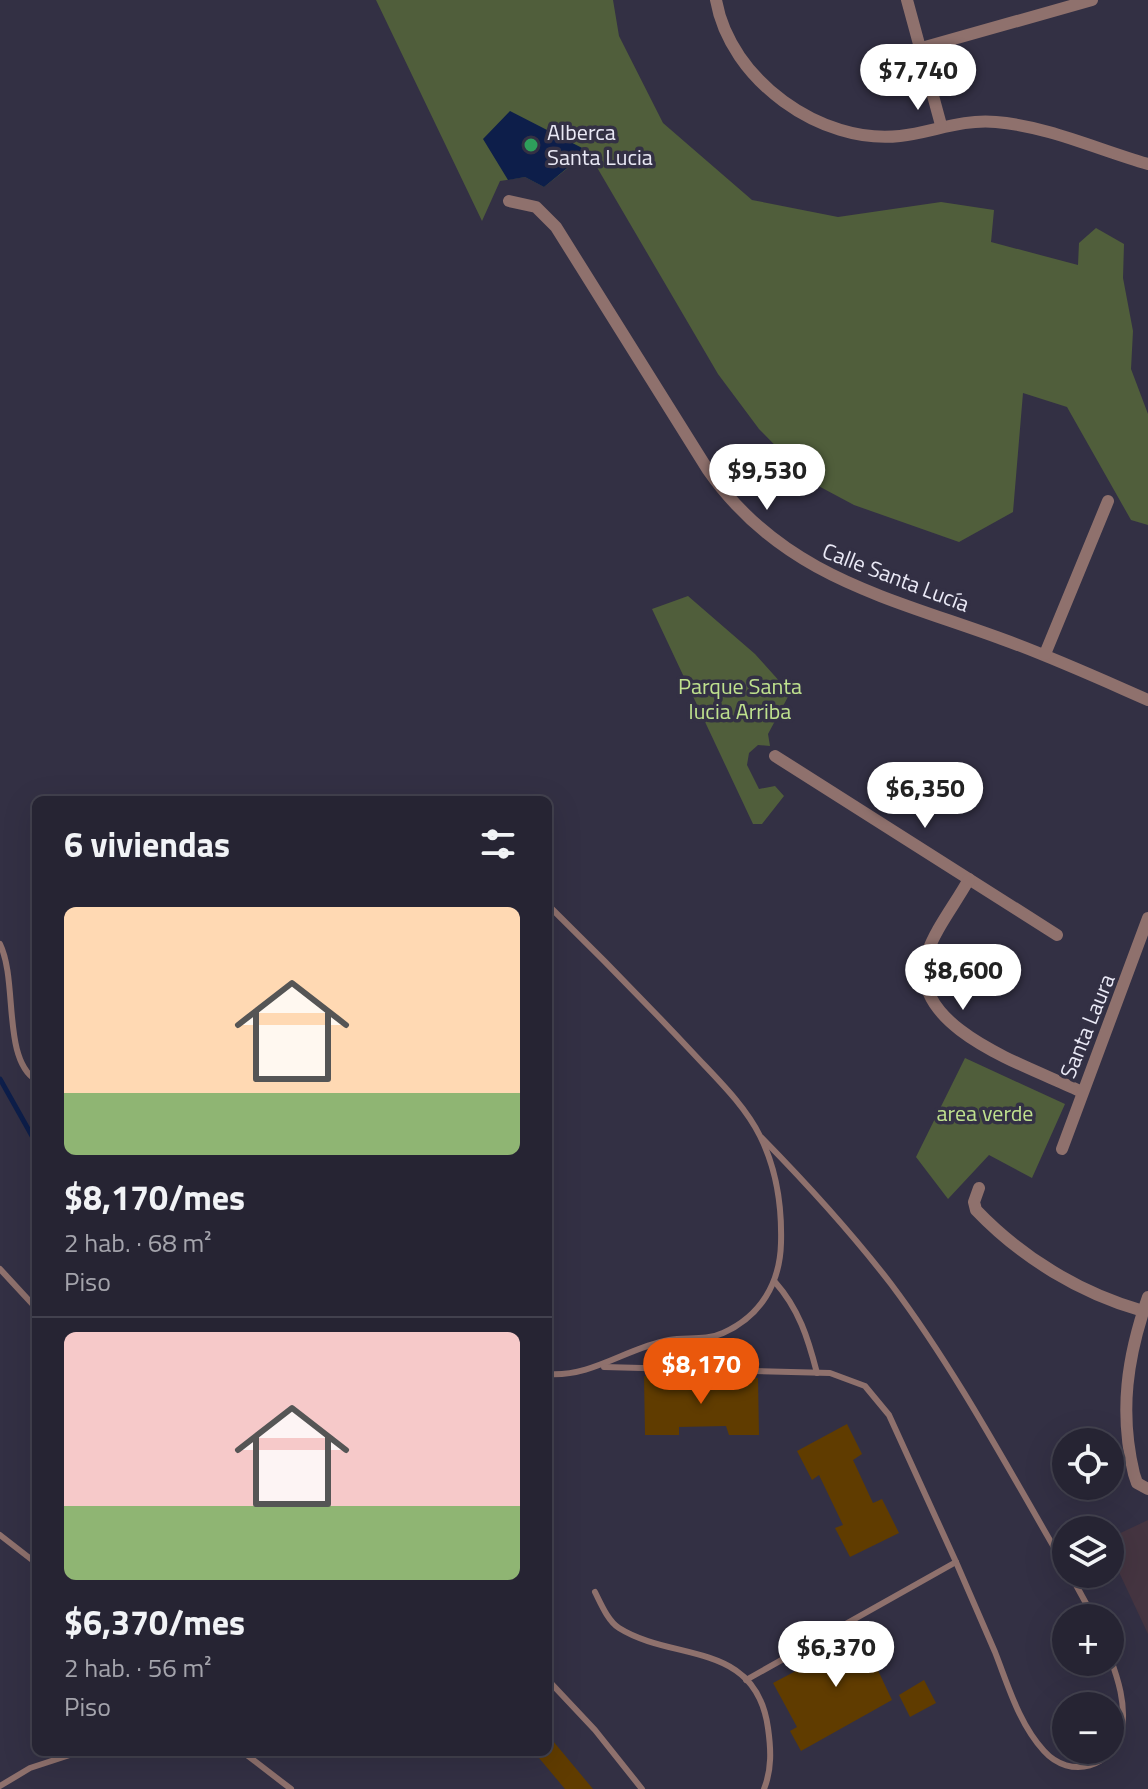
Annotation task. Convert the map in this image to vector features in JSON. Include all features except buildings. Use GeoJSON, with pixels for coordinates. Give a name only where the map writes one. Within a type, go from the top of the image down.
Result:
{"type":"FeatureCollection","features":[{"type":"Feature","properties":{"kind":"street"},"geometry":{"type":"LineString","coordinates":[[716,0],[735,48],[761,81],[790,107],[825,124],[862,135],[901,136],[941,125],[1000,122],[1148,164]]}},
{"type":"Feature","properties":{"kind":"street"},"geometry":{"type":"LineString","coordinates":[[907,0],[941,125]]}},
{"type":"Feature","properties":{"kind":"street"},"geometry":{"type":"LineString","coordinates":[[918,49],[1092,0]]}},
{"type":"Feature","properties":{"kind":"street","name":"Calle Santa Lucía"},"geometry":{"type":"LineString","coordinates":[[509,201],[536,207],[556,227],[714,479],[726,496],[775,544],[843,581],[1045,654],[1148,700]]}},
{"type":"Feature","properties":{"kind":"street"},"geometry":{"type":"LineString","coordinates":[[1045,654],[1108,501]]}},
{"type":"Feature","properties":{"kind":"street"},"geometry":{"type":"LineString","coordinates":[[775,756],[1057,935]]}},
{"type":"Feature","properties":{"kind":"street"},"geometry":{"type":"LineString","coordinates":[[969,879],[927,952],[925,982],[930,1000],[954,1028],[1082,1092]]}},
{"type":"Feature","properties":{"kind":"street","name":"Santa Laura"},"geometry":{"type":"LineString","coordinates":[[1062,1149],[1148,918]]}},
{"type":"Feature","properties":{"kind":"street"},"geometry":{"type":"LineString","coordinates":[[979,1188],[974,1202],[976,1210],[1042,1265],[1093,1294],[1143,1311]]}},
{"type":"Feature","properties":{"kind":"street"},"geometry":{"type":"LineString","coordinates":[[1148,1297],[1126,1377],[1125,1412],[1134,1474],[1137,1483],[1148,1489]]}},
{"type":"Feature","properties":{"kind":"lane"},"geometry":{"type":"LineString","coordinates":[[552,909],[726,1088],[761,1137],[831,1209],[892,1285],[970,1404],[1052,1544]]}},
{"type":"Feature","properties":{"kind":"lane"},"geometry":{"type":"LineString","coordinates":[[0,944],[9,962],[17,1057],[32,1075]]}},
{"type":"Feature","properties":{"kind":"lane"},"geometry":{"type":"LineString","coordinates":[[552,1374],[564,1375],[600,1367],[665,1340],[721,1334],[746,1320],[775,1282],[781,1263],[779,1205],[761,1137]]}},
{"type":"Feature","properties":{"kind":"lane"},"geometry":{"type":"LineString","coordinates":[[0,1269],[32,1304]]}},
{"type":"Feature","properties":{"kind":"lane"},"geometry":{"type":"LineString","coordinates":[[775,1282],[791,1300],[802,1322],[817,1373]]}},
{"type":"Feature","properties":{"kind":"lane"},"geometry":{"type":"LineString","coordinates":[[600,1367],[817,1373],[848,1377],[865,1386],[879,1400],[956,1562],[1028,1729],[1057,1763],[1073,1769],[1090,1767],[1104,1758],[1118,1742],[1123,1705],[1115,1676]]}},
{"type":"Feature","properties":{"kind":"lane"},"geometry":{"type":"LineString","coordinates":[[0,1535],[32,1560]]}},
{"type":"Feature","properties":{"kind":"lane"},"geometry":{"type":"LineString","coordinates":[[746,1680],[956,1562]]}},
{"type":"Feature","properties":{"kind":"lane"},"geometry":{"type":"LineString","coordinates":[[595,1592],[616,1627],[725,1663],[746,1680],[766,1715],[770,1746],[764,1789]]}},
{"type":"Feature","properties":{"kind":"lane"},"geometry":{"type":"LineString","coordinates":[[552,1684],[623,1762],[642,1789]]}},
{"type":"Feature","properties":{"kind":"lane"},"geometry":{"type":"LineString","coordinates":[[0,1786],[30,1768],[67,1756]]}},
{"type":"Feature","properties":{"kind":"lane"},"geometry":{"type":"LineString","coordinates":[[248,1756],[291,1789]]}},
{"type":"Feature","properties":{"kind":"shaded area"},"geometry":{"type":"Polygon","coordinates":[[[1148,1520],[1148,1634],[1124,1583],[1124,1531],[1148,1520]]]}},
{"type":"Feature","properties":{"kind":"green space"},"geometry":{"type":"Polygon","coordinates":[[[376,0],[613,0],[619,36],[663,123],[752,200],[838,217],[941,202],[994,210],[991,242],[1078,265],[1079,243],[1096,228],[1124,244],[1123,278],[1133,331],[1131,369],[1148,414],[1148,525],[1131,520],[1067,407],[1023,393],[1013,512],[959,542],[854,505],[811,482],[759,429],[718,374],[588,152],[544,187],[525,177],[500,181],[482,221],[376,0]]]}},
{"type":"Feature","properties":{"kind":"green space","name":"Parque Santa lucia Arriba"},"geometry":{"type":"Polygon","coordinates":[[[688,596],[755,654],[790,693],[768,734],[770,746],[758,745],[749,753],[747,765],[759,789],[775,786],[784,796],[762,824],[753,824],[652,609],[688,596]]]}},
{"type":"Feature","properties":{"kind":"green space","name":"area verde"},"geometry":{"type":"Polygon","coordinates":[[[965,1058],[1065,1104],[1032,1178],[989,1155],[948,1199],[916,1157],[965,1058]]]}},
{"type":"Feature","properties":{"kind":"water","name":"Alberca Santa Lucia"},"geometry":{"type":"Polygon","coordinates":[[[510,111],[588,151],[544,187],[525,177],[508,180],[483,139],[510,111]]]}},
{"type":"Feature","properties":{"kind":"waterway"},"geometry":{"type":"LineString","coordinates":[[0,1079],[32,1136]]}},
{"type":"Feature","properties":{"kind":"place","name":"Alberca Santa Lucia"},"geometry":{"type":"Point","coordinates":[531,145]}}]}
